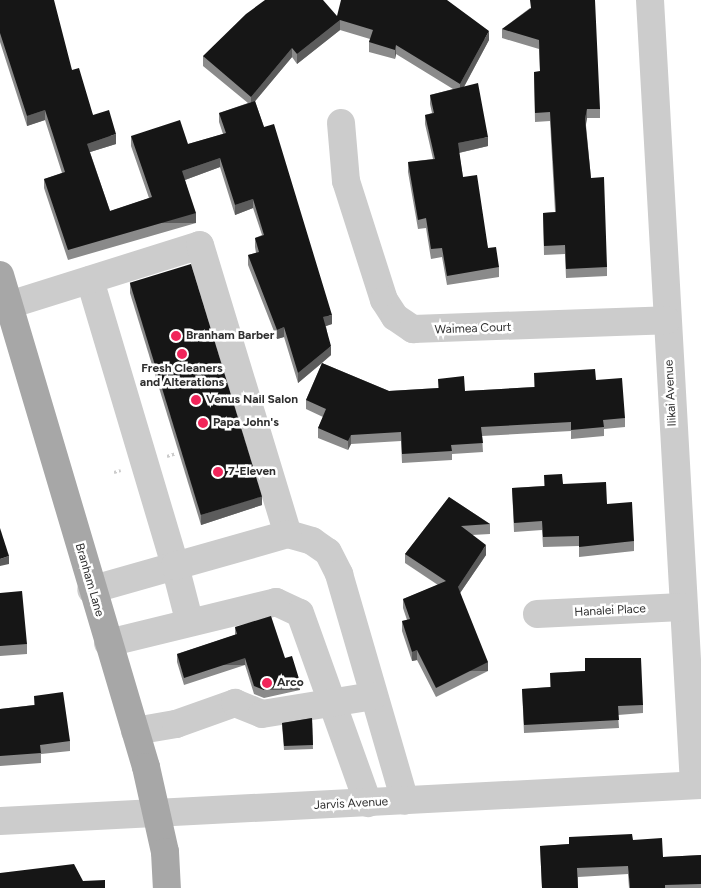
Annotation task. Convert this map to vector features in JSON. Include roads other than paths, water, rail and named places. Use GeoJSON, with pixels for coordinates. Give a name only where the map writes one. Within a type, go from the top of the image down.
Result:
{"type":"FeatureCollection","features":[{"type":"Feature","properties":{"kind":"main road","name":"Branham Lane"},"geometry":{"type":"LineString","coordinates":[[0,275],[158,814],[167,888]]}},
{"type":"Feature","properties":{"kind":"street","name":"Ilikai Avenue"},"geometry":{"type":"LineString","coordinates":[[650,0],[682,608],[697,785]]}},
{"type":"Feature","properties":{"kind":"street","name":"Waimea Court"},"geometry":{"type":"LineString","coordinates":[[341,123],[346,181],[384,300],[395,317],[413,329],[667,320]]}},
{"type":"Feature","properties":{"kind":"street"},"geometry":{"type":"LineString","coordinates":[[9,305],[200,245],[288,534]]}},
{"type":"Feature","properties":{"kind":"street"},"geometry":{"type":"LineString","coordinates":[[90,280],[175,566],[189,620]]}},
{"type":"Feature","properties":{"kind":"street"},"geometry":{"type":"LineString","coordinates":[[92,590],[288,534],[312,541],[328,552],[339,574],[405,801]]}},
{"type":"Feature","properties":{"kind":"street"},"geometry":{"type":"LineString","coordinates":[[108,643],[189,620],[276,602],[300,614],[331,705],[368,803]]}},
{"type":"Feature","properties":{"kind":"street","name":"Hanalei Place"},"geometry":{"type":"LineString","coordinates":[[537,614],[682,608]]}},
{"type":"Feature","properties":{"kind":"street"},"geometry":{"type":"LineString","coordinates":[[135,731],[194,717],[235,703],[262,714],[331,705],[373,696]]}},
{"type":"Feature","properties":{"kind":"street","name":"Jarvis Avenue"},"geometry":{"type":"LineString","coordinates":[[0,821],[697,785]]}},
{"type":"Feature","properties":{"kind":"place","name":"Branham Barber"},"geometry":{"type":"Point","coordinates":[176,336]}},
{"type":"Feature","properties":{"kind":"place","name":"Fresh Cleaners and Alterations"},"geometry":{"type":"Point","coordinates":[182,354]}},
{"type":"Feature","properties":{"kind":"place","name":"Venus Nail Salon"},"geometry":{"type":"Point","coordinates":[196,400]}},
{"type":"Feature","properties":{"kind":"place","name":"Papa John's"},"geometry":{"type":"Point","coordinates":[203,423]}},
{"type":"Feature","properties":{"kind":"place","name":"7-Eleven"},"geometry":{"type":"Point","coordinates":[218,472]}},
{"type":"Feature","properties":{"kind":"place","name":"Arco"},"geometry":{"type":"Point","coordinates":[267,683]}}]}
